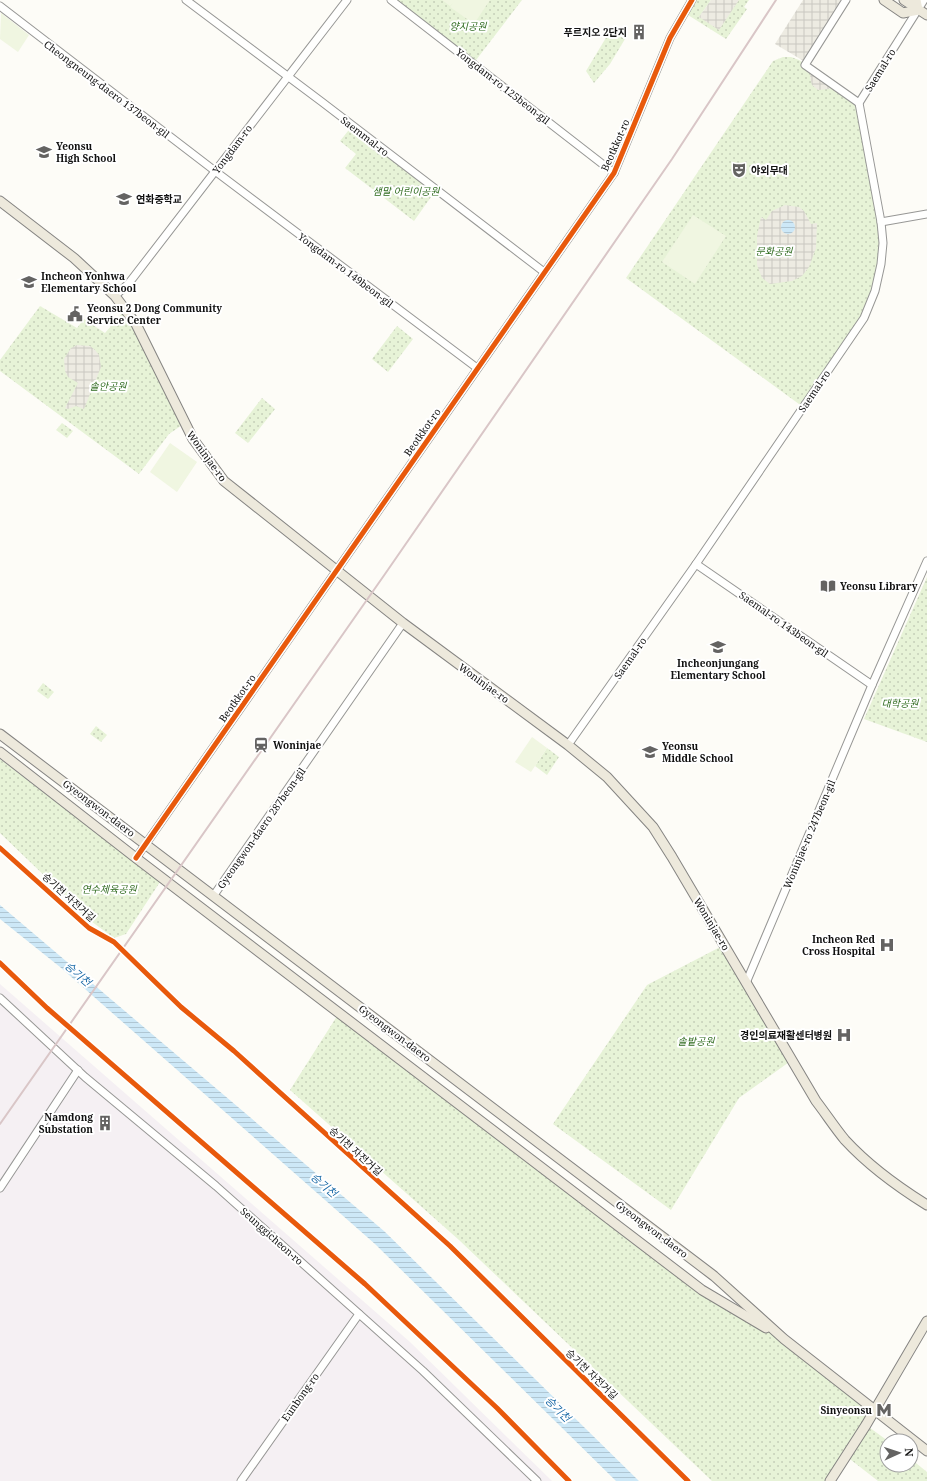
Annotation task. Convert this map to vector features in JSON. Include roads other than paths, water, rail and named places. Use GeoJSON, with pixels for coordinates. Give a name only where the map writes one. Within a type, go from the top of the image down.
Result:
{"type":"FeatureCollection","features":[{"type":"Feature","properties":{"kind":"main road"},"geometry":{"type":"LineString","coordinates":[[884,0],[903,13],[918,10]]}},
{"type":"Feature","properties":{"kind":"main road"},"geometry":{"type":"LineString","coordinates":[[904,0],[927,15]]}},
{"type":"Feature","properties":{"kind":"main road"},"geometry":{"type":"LineString","coordinates":[[916,0],[918,10]]}},
{"type":"Feature","properties":{"kind":"main road","name":"Woninjae-ro"},"geometry":{"type":"LineString","coordinates":[[0,201],[74,258],[115,296],[136,324],[193,439],[224,481],[404,624],[568,745],[607,777],[653,827],[816,1101],[846,1141],[874,1168],[903,1190],[927,1205]]}},
{"type":"Feature","properties":{"kind":"main road","name":"Gyeongwon-daero"},"geometry":{"type":"LineString","coordinates":[[0,734],[714,1276],[784,1339],[873,1411],[927,1451]]}},
{"type":"Feature","properties":{"kind":"main road","name":"Gyeongwon-daero"},"geometry":{"type":"LineString","coordinates":[[0,752],[136,858],[702,1290],[784,1339]]}},
{"type":"Feature","properties":{"kind":"main road"},"geometry":{"type":"LineString","coordinates":[[830,1481],[866,1425],[927,1321]]}},
{"type":"Feature","properties":{"kind":"street","name":"Saemmal-ro"},"geometry":{"type":"LineString","coordinates":[[186,0],[544,272]]}},
{"type":"Feature","properties":{"kind":"street","name":"Yongdam-ro"},"geometry":{"type":"LineString","coordinates":[[115,296],[129,283],[347,0]]}},
{"type":"Feature","properties":{"kind":"street","name":"Yongdam-ro 125beon-gil"},"geometry":{"type":"LineString","coordinates":[[391,0],[614,173]]}},
{"type":"Feature","properties":{"kind":"street","name":"Beotkkot-ro"},"geometry":{"type":"LineString","coordinates":[[136,858],[614,173],[670,38],[692,0]]}},
{"type":"Feature","properties":{"kind":"street"},"geometry":{"type":"LineString","coordinates":[[846,0],[806,65],[859,103]]}},
{"type":"Feature","properties":{"kind":"street","name":"Saemal-ro"},"geometry":{"type":"LineString","coordinates":[[568,745],[696,564],[864,318],[876,291],[883,243],[881,222],[859,103],[924,0]]}},
{"type":"Feature","properties":{"kind":"street","name":"Cheongneung-daero 137beon-gil"},"geometry":{"type":"LineString","coordinates":[[0,6],[215,171]]}},
{"type":"Feature","properties":{"kind":"street","name":"Yongdam-ro 149beon-gil"},"geometry":{"type":"LineString","coordinates":[[215,171],[477,368]]}},
{"type":"Feature","properties":{"kind":"street"},"geometry":{"type":"LineString","coordinates":[[881,222],[927,214]]}},
{"type":"Feature","properties":{"kind":"street","name":"Woninjae-ro 247beon-gil"},"geometry":{"type":"LineString","coordinates":[[746,983],[872,685],[927,561]]}},
{"type":"Feature","properties":{"kind":"street","name":"Saemal-ro 143beon-gil"},"geometry":{"type":"LineString","coordinates":[[696,564],[872,685]]}},
{"type":"Feature","properties":{"kind":"street","name":"Gyeongwon-daero 287beon-gil"},"geometry":{"type":"LineString","coordinates":[[214,895],[404,624]]}},
{"type":"Feature","properties":{"kind":"street","name":"Seunggicheon-ro"},"geometry":{"type":"LineString","coordinates":[[0,998],[78,1070],[216,1186],[423,1371],[537,1481]]}},
{"type":"Feature","properties":{"kind":"street"},"geometry":{"type":"LineString","coordinates":[[0,1188],[78,1070]]}},
{"type":"Feature","properties":{"kind":"street","name":"Eunbong-ro"},"geometry":{"type":"LineString","coordinates":[[241,1481],[359,1314]]}},
{"type":"Feature","properties":{"kind":"water"},"geometry":{"type":"Polygon","coordinates":[[[788,220],[793,222],[795,227],[793,232],[788,234],[783,232],[781,227],[783,222],[788,220]]]}},
{"type":"Feature","properties":{"kind":"water","name":"승기천"},"geometry":{"type":"Polygon","coordinates":[[[0,905],[384,1231],[639,1481],[616,1481],[375,1244],[60,967],[0,919],[0,905]]]}},
{"type":"Feature","properties":{"kind":"railway"},"geometry":{"type":"LineString","coordinates":[[0,1124],[385,574],[672,159],[776,0]]}},
{"type":"Feature","properties":{"kind":"place","name":"푸르지오 2단지"},"geometry":{"type":"Point","coordinates":[639,32]}},
{"type":"Feature","properties":{"kind":"place","name":"Yeonsu High School"},"geometry":{"type":"Point","coordinates":[44,152]}},
{"type":"Feature","properties":{"kind":"place","name":"야외무대"},"geometry":{"type":"Point","coordinates":[739,170]}},
{"type":"Feature","properties":{"kind":"place","name":"연화중학교"},"geometry":{"type":"Point","coordinates":[124,199]}},
{"type":"Feature","properties":{"kind":"place","name":"Incheon Yonhwa Elementary School"},"geometry":{"type":"Point","coordinates":[29,282]}},
{"type":"Feature","properties":{"kind":"place","name":"Yeonsu 2 Dong Community Service Center"},"geometry":{"type":"Point","coordinates":[75,314]}},
{"type":"Feature","properties":{"kind":"place","name":"Yeonsu Library"},"geometry":{"type":"Point","coordinates":[828,586]}},
{"type":"Feature","properties":{"kind":"place","name":"Incheonjungang Elementary School"},"geometry":{"type":"Point","coordinates":[718,647]}},
{"type":"Feature","properties":{"kind":"place","name":"Woninjae"},"geometry":{"type":"Point","coordinates":[261,745]}},
{"type":"Feature","properties":{"kind":"place","name":"Yeonsu Middle School"},"geometry":{"type":"Point","coordinates":[650,752]}},
{"type":"Feature","properties":{"kind":"place","name":"Incheon Red Cross Hospital"},"geometry":{"type":"Point","coordinates":[887,945]}},
{"type":"Feature","properties":{"kind":"place","name":"경인의료재활센터병원"},"geometry":{"type":"Point","coordinates":[844,1035]}},
{"type":"Feature","properties":{"kind":"place","name":"Namdong Substation"},"geometry":{"type":"Point","coordinates":[105,1123]}},
{"type":"Feature","properties":{"kind":"place","name":"Sinyeonsu"},"geometry":{"type":"Point","coordinates":[884,1410]}},
{"type":"Feature","properties":{"kind":"park label","name":"양지공원"},"geometry":{"type":"Point","coordinates":[468,26]}},
{"type":"Feature","properties":{"kind":"park label","name":"샘말 어린이공원"},"geometry":{"type":"Point","coordinates":[406,191]}},
{"type":"Feature","properties":{"kind":"park label","name":"문화공원"},"geometry":{"type":"Point","coordinates":[774,251]}},
{"type":"Feature","properties":{"kind":"park label","name":"솔안공원"},"geometry":{"type":"Point","coordinates":[108,386]}},
{"type":"Feature","properties":{"kind":"park label","name":"대학공원"},"geometry":{"type":"Point","coordinates":[900,703]}},
{"type":"Feature","properties":{"kind":"park label","name":"연수체육공원"},"geometry":{"type":"Point","coordinates":[109,889]}},
{"type":"Feature","properties":{"kind":"park label","name":"솔밭공원"},"geometry":{"type":"Point","coordinates":[696,1041]}}]}
